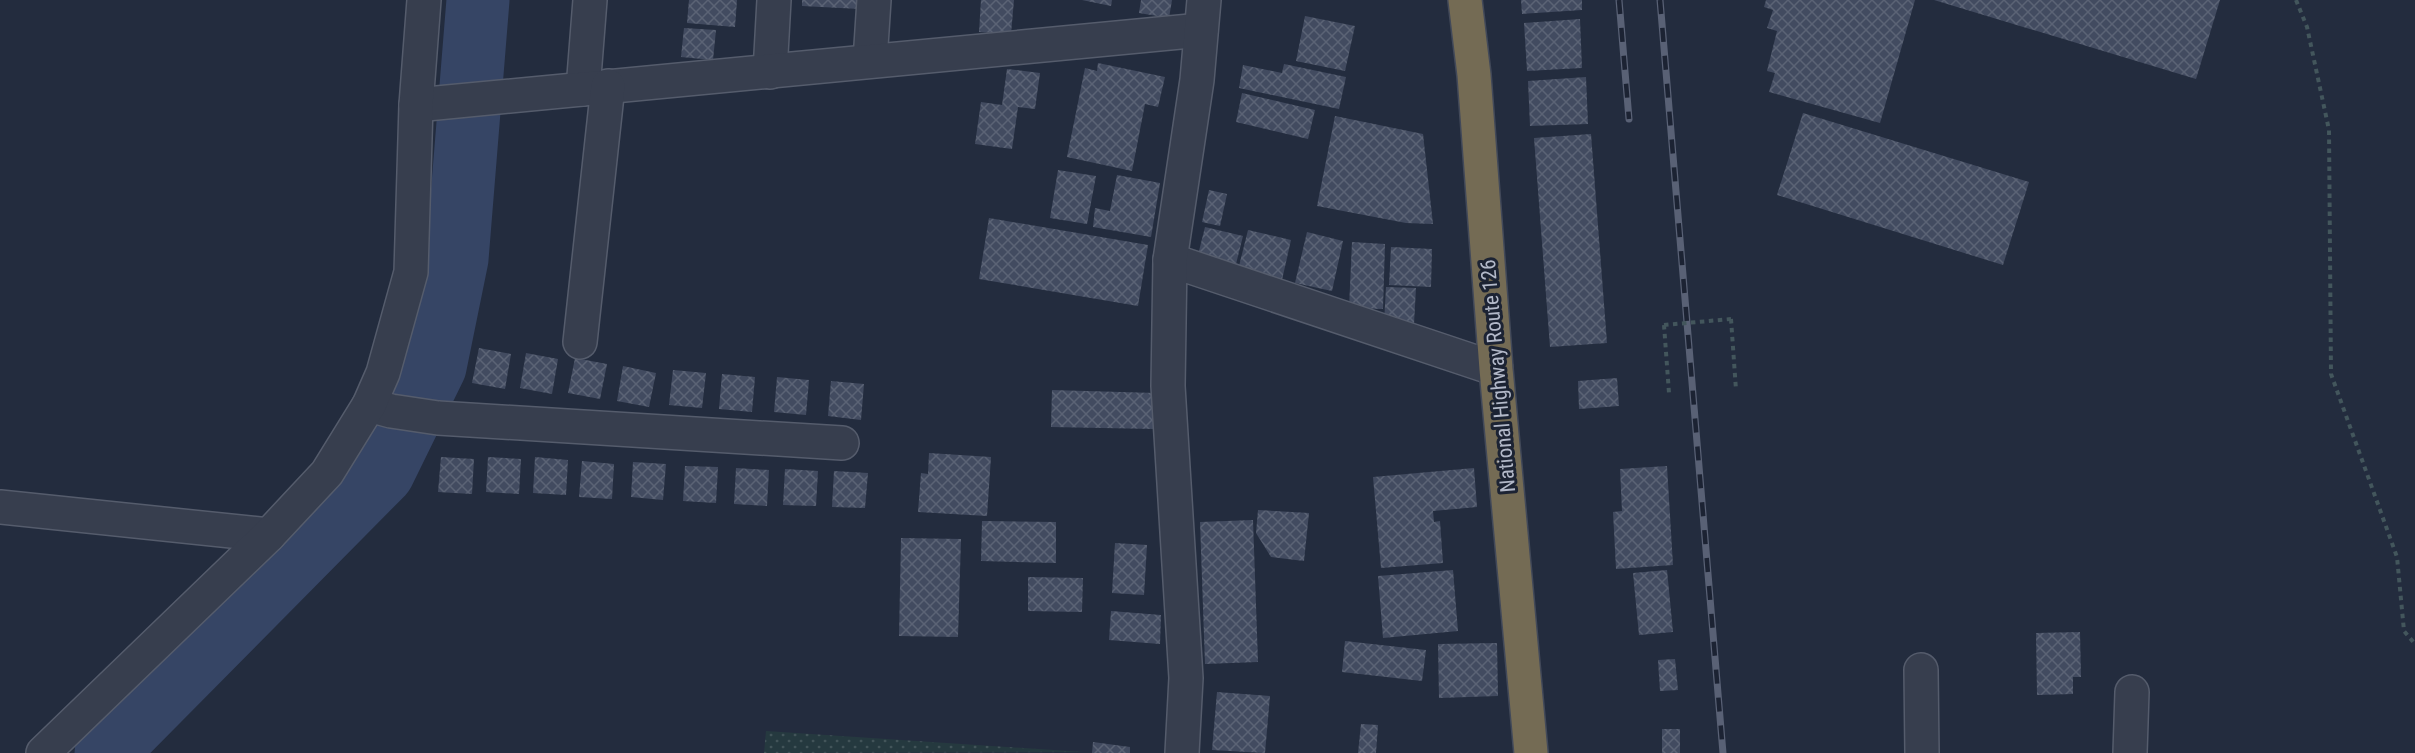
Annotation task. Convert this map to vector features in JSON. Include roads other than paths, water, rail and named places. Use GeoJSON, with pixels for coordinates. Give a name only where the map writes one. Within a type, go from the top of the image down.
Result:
{"type":"FeatureCollection","features":[{"type":"Feature","properties":{"kind":"highway","name":"National Highway Route 126"},"geometry":{"type":"LineString","coordinates":[[1465,0],[1474,75],[1531,753]]}},
{"type":"Feature","properties":{"kind":"street"},"geometry":{"type":"LineString","coordinates":[[42,753],[269,535],[327,472],[380,408],[383,373],[411,272],[429,103],[424,0]]}},
{"type":"Feature","properties":{"kind":"street"},"geometry":{"type":"LineString","coordinates":[[580,342],[595,87],[590,0]]}},
{"type":"Feature","properties":{"kind":"street"},"geometry":{"type":"LineString","coordinates":[[770,72],[774,0]]}},
{"type":"Feature","properties":{"kind":"street"},"geometry":{"type":"LineString","coordinates":[[870,61],[874,0]]}},
{"type":"Feature","properties":{"kind":"street"},"geometry":{"type":"LineString","coordinates":[[429,103],[870,61],[1202,15],[1197,80],[1170,260],[1168,386],[1186,678],[1182,753]]}},
{"type":"Feature","properties":{"kind":"street"},"geometry":{"type":"LineString","coordinates":[[1170,260],[1497,369]]}},
{"type":"Feature","properties":{"kind":"street"},"geometry":{"type":"LineString","coordinates":[[380,408],[438,418],[842,443]]}},
{"type":"Feature","properties":{"kind":"street"},"geometry":{"type":"LineString","coordinates":[[0,507],[269,535]]}},
{"type":"Feature","properties":{"kind":"street"},"geometry":{"type":"LineString","coordinates":[[1921,669],[1922,753]]}},
{"type":"Feature","properties":{"kind":"street"},"geometry":{"type":"LineString","coordinates":[[2130,753],[2132,692]]}},
{"type":"Feature","properties":{"kind":"waterway"},"geometry":{"type":"LineString","coordinates":[[106,753],[383,473],[435,367],[457,259],[478,0]]}},
{"type":"Feature","properties":{"kind":"railway"},"geometry":{"type":"LineString","coordinates":[[1619,0],[1629,119]]}},
{"type":"Feature","properties":{"kind":"railway"},"geometry":{"type":"LineString","coordinates":[[1660,0],[1723,753]]}}]}
